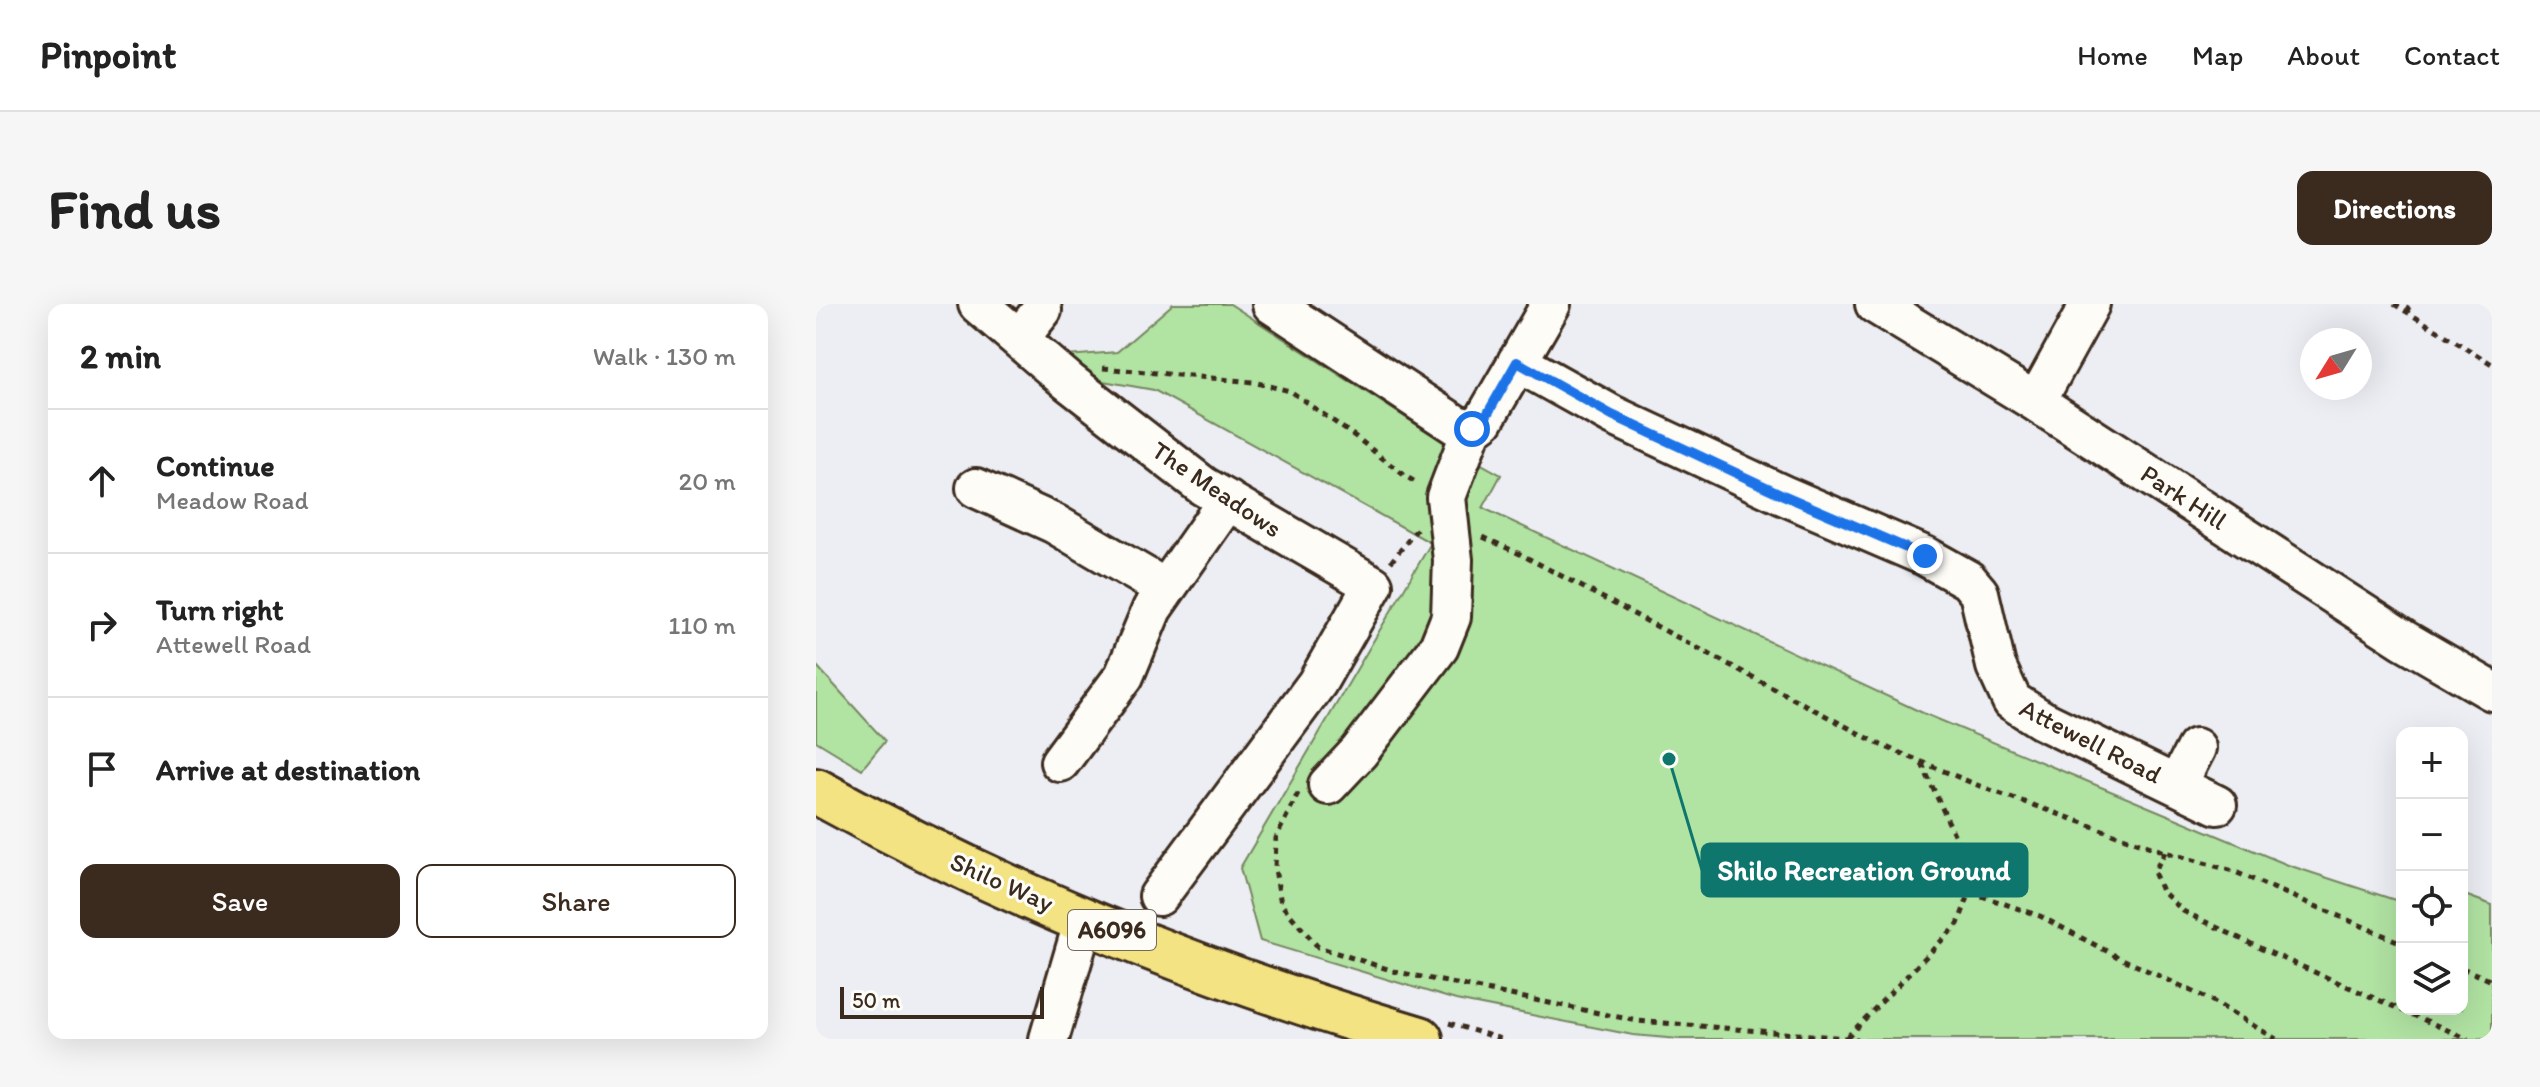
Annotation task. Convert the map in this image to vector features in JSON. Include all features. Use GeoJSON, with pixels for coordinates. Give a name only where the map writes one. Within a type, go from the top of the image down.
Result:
{"type":"FeatureCollection","features":[{"type":"Feature","properties":{"kind":"main road","name":"Shilo Way"},"geometry":{"type":"LineString","coordinates":[[816,791],[955,861],[1084,920],[1266,991],[1420,1039]]}},
{"type":"Feature","properties":{"kind":"street","name":"The Meadows"},"geometry":{"type":"LineString","coordinates":[[978,304],[1030,325],[1060,375],[1203,486],[1373,585]]}},
{"type":"Feature","properties":{"kind":"street"},"geometry":{"type":"LineString","coordinates":[[1272,304],[1456,425],[1472,429]]}},
{"type":"Feature","properties":{"kind":"street"},"geometry":{"type":"LineString","coordinates":[[1315,785],[1359,752],[1439,647],[1451,617],[1452,545],[1443,496],[1472,429],[1484,420],[1551,304]]}},
{"type":"Feature","properties":{"kind":"street","name":"Park Hill"},"geometry":{"type":"LineString","coordinates":[[1875,304],[2036,402],[2404,640],[2492,691]]}},
{"type":"Feature","properties":{"kind":"street"},"geometry":{"type":"LineString","coordinates":[[2036,402],[2090,304]]}},
{"type":"Feature","properties":{"kind":"street","name":"Attewell Road"},"geometry":{"type":"LineString","coordinates":[[1517,362],[1612,415],[1783,495],[1925,556],[1968,580],[1979,593],[1996,666],[2012,701],[2042,720],[2217,805]]}},
{"type":"Feature","properties":{"kind":"street"},"geometry":{"type":"LineString","coordinates":[[976,488],[1055,524],[1166,589]]}},
{"type":"Feature","properties":{"kind":"street"},"geometry":{"type":"LineString","coordinates":[[1060,762],[1124,676],[1152,609],[1228,500]]}},
{"type":"Feature","properties":{"kind":"street"},"geometry":{"type":"LineString","coordinates":[[1159,896],[1317,683],[1373,585]]}},
{"type":"Feature","properties":{"kind":"street","name":"Attewell Road"},"geometry":{"type":"LineString","coordinates":[[2177,785],[2196,748]]}},
{"type":"Feature","properties":{"kind":"street"},"geometry":{"type":"LineString","coordinates":[[1049,1039],[1084,920]]}},
{"type":"Feature","properties":{"kind":"path"},"geometry":{"type":"LineString","coordinates":[[2394,304],[2492,364]]}},
{"type":"Feature","properties":{"kind":"path"},"geometry":{"type":"LineString","coordinates":[[2406,312],[2411,304]]}},
{"type":"Feature","properties":{"kind":"path"},"geometry":{"type":"LineString","coordinates":[[1060,375],[1073,366],[1253,382],[1290,391],[1405,476],[1443,496],[1373,585]]}},
{"type":"Feature","properties":{"kind":"path"},"geometry":{"type":"LineString","coordinates":[[1452,545],[1481,537],[1520,554],[1881,745],[1921,762],[2165,852],[2233,871],[2396,940]]}},
{"type":"Feature","properties":{"kind":"path"},"geometry":{"type":"LineString","coordinates":[[1847,1037],[1958,924],[1970,892],[1958,843],[1921,762]]}},
{"type":"Feature","properties":{"kind":"path"},"geometry":{"type":"LineString","coordinates":[[1315,785],[1276,838],[1275,869],[1281,904],[1318,947],[1397,972],[1638,1021],[1858,1039]]}},
{"type":"Feature","properties":{"kind":"path"},"geometry":{"type":"LineString","coordinates":[[2165,852],[2154,872],[2162,891],[2183,911],[2266,951],[2468,1039]]}},
{"type":"Feature","properties":{"kind":"path"},"geometry":{"type":"LineString","coordinates":[[1970,892],[2040,916],[2118,957],[2209,999],[2276,1039]]}},
{"type":"Feature","properties":{"kind":"path"},"geometry":{"type":"LineString","coordinates":[[2468,971],[2492,981]]}},
{"type":"Feature","properties":{"kind":"green space"},"geometry":{"type":"Polygon","coordinates":[[[1173,304],[1230,304],[1451,447],[1501,475],[1483,508],[1923,713],[2288,865],[2395,900],[2396,898],[2396,1015],[2468,1015],[2468,896],[2492,905],[2492,1039],[1679,1039],[1633,1035],[1456,1000],[1260,941],[1240,868],[1431,543],[1154,390],[1103,381],[1066,356],[1117,352],[1173,304]]]}},
{"type":"Feature","properties":{"kind":"green space"},"geometry":{"type":"Polygon","coordinates":[[[816,665],[885,741],[862,769],[816,741],[816,665]]]}},
{"type":"Feature","properties":{"kind":"place","name":"Shilo Recreation Ground"},"geometry":{"type":"Point","coordinates":[1669,759]}},
{"type":"Feature","properties":{"kind":"route"},"geometry":{"type":"LineString","coordinates":[[1472,429],[1484,420],[1517,362],[1612,415],[1783,495],[1925,556]]}}]}
